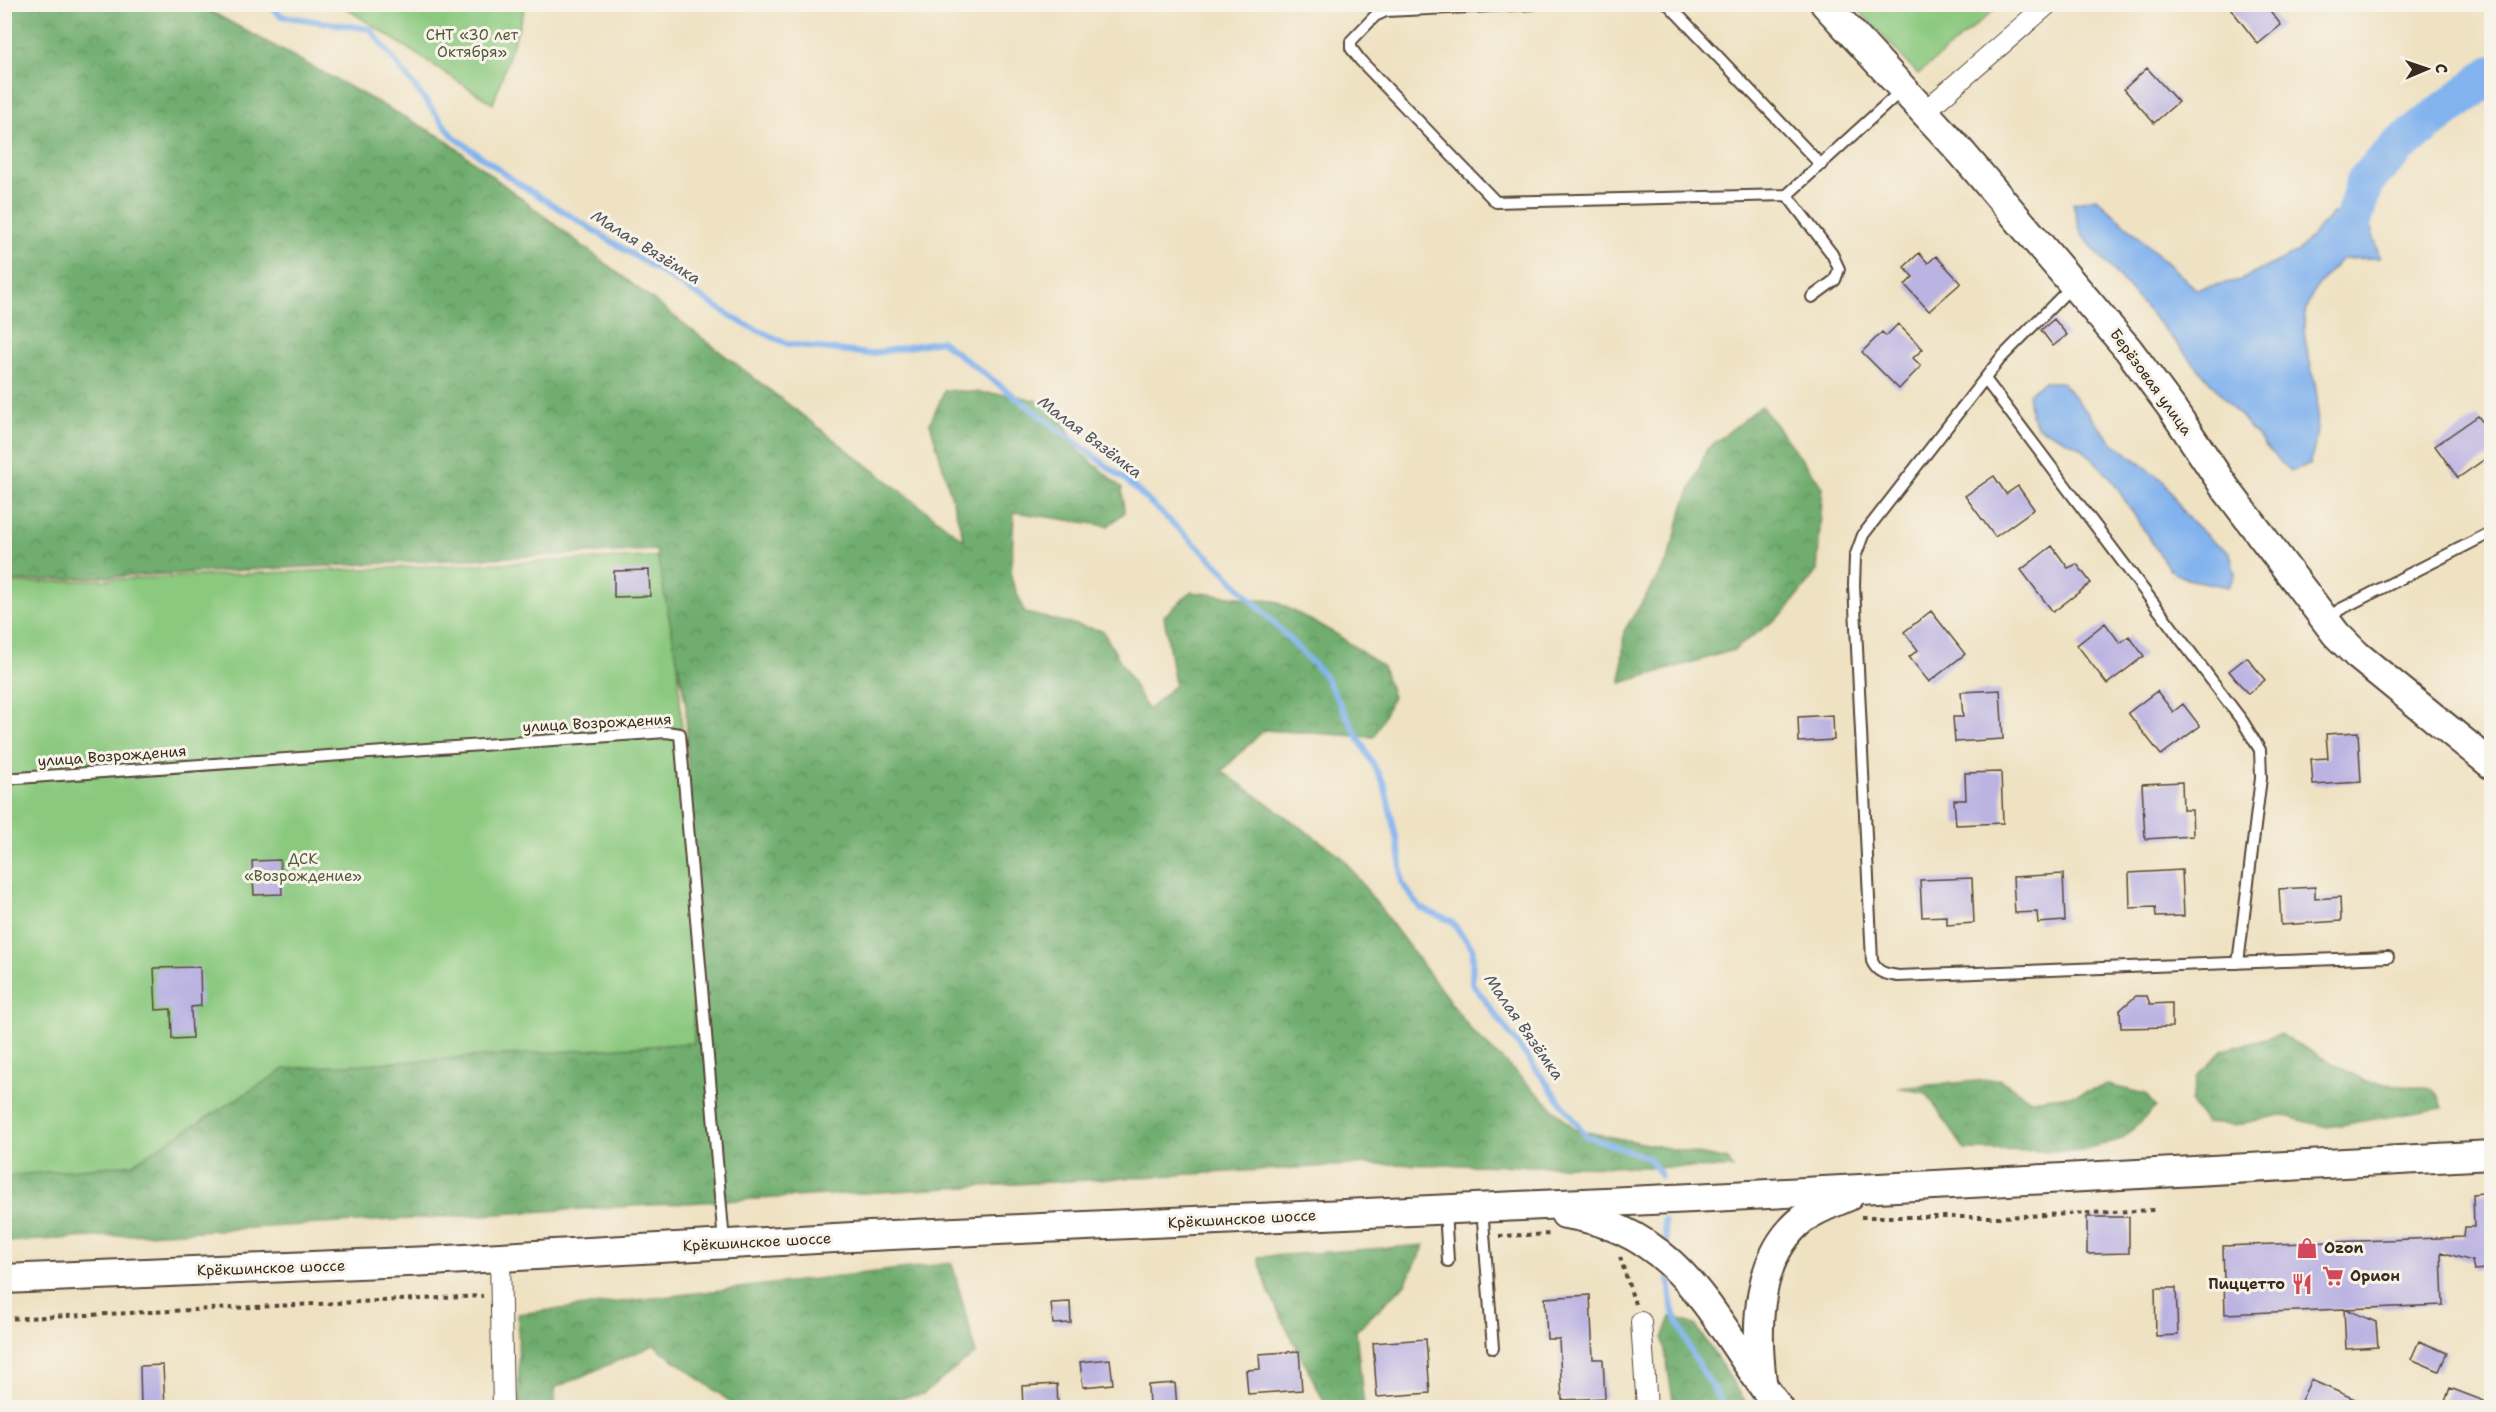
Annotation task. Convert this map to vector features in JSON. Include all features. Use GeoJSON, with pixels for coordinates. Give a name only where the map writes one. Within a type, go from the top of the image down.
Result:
{"type":"FeatureCollection","features":[{"type":"Feature","properties":{"kind":"street","name":"Берёзовая улица"},"geometry":{"type":"LineString","coordinates":[[1825,4],[1924,112],[2074,284],[2150,377],[2226,489],[2326,621],[2357,655],[2492,765]]}},
{"type":"Feature","properties":{"kind":"street"},"geometry":{"type":"LineString","coordinates":[[1924,112],[2048,4]]}},
{"type":"Feature","properties":{"kind":"street"},"geometry":{"type":"LineString","coordinates":[[1496,1207],[2492,1155]]}},
{"type":"Feature","properties":{"kind":"street"},"geometry":{"type":"LineString","coordinates":[[1771,1397],[1760,1320],[1765,1280],[1775,1252],[1796,1226],[1815,1211],[1872,1188]]}},
{"type":"Feature","properties":{"kind":"street"},"geometry":{"type":"LineString","coordinates":[[1496,1207],[1593,1219],[1634,1235],[1661,1253],[1701,1294],[1734,1339],[1771,1397]]}},
{"type":"Feature","properties":{"kind":"street","name":"Крёкшинское шоссе"},"geometry":{"type":"LineString","coordinates":[[4,1280],[1496,1207]]}},
{"type":"Feature","properties":{"kind":"street"},"geometry":{"type":"LineString","coordinates":[[500,1257],[503,1407]]}},
{"type":"Feature","properties":{"kind":"street"},"geometry":{"type":"LineString","coordinates":[[1641,1322],[1647,1407]]}},
{"type":"Feature","properties":{"kind":"lane"},"geometry":{"type":"LineString","coordinates":[[1533,4],[1386,11],[1375,16],[1351,41],[1351,48],[1496,202],[1787,195],[1903,89]]}},
{"type":"Feature","properties":{"kind":"lane"},"geometry":{"type":"LineString","coordinates":[[1668,4],[1821,165]]}},
{"type":"Feature","properties":{"kind":"lane"},"geometry":{"type":"LineString","coordinates":[[1787,195],[1832,254],[1839,269],[1835,279],[1812,297]]}},
{"type":"Feature","properties":{"kind":"lane"},"geometry":{"type":"LineString","coordinates":[[2074,284],[2000,359],[1863,536],[1855,557],[1854,585],[1872,961],[1875,969],[1885,974],[1898,976],[2388,957]]}},
{"type":"Feature","properties":{"kind":"lane"},"geometry":{"type":"LineString","coordinates":[[1985,379],[2243,722],[2260,750],[2260,794],[2238,963]]}},
{"type":"Feature","properties":{"kind":"lane"},"geometry":{"type":"LineString","coordinates":[[2326,621],[2339,610],[2492,532]]}},
{"type":"Feature","properties":{"kind":"lane","name":"улица Возрождения"},"geometry":{"type":"LineString","coordinates":[[4,779],[654,733],[680,734],[724,1244]]}},
{"type":"Feature","properties":{"kind":"lane"},"geometry":{"type":"LineString","coordinates":[[1493,1348],[1496,1207]]}},
{"type":"Feature","properties":{"kind":"lane"},"geometry":{"type":"LineString","coordinates":[[1445,1210],[1448,1261]]}},
{"type":"Feature","properties":{"kind":"path"},"geometry":{"type":"LineString","coordinates":[[1850,1217],[2002,1217],[2156,1210]]}},
{"type":"Feature","properties":{"kind":"path"},"geometry":{"type":"LineString","coordinates":[[1620,1256],[1641,1322]]}},
{"type":"Feature","properties":{"kind":"path"},"geometry":{"type":"LineString","coordinates":[[4,1319],[501,1296]]}},
{"type":"Feature","properties":{"kind":"green space"},"geometry":{"type":"Polygon","coordinates":[[[5,5],[199,5],[443,138],[964,540],[930,423],[945,390],[1013,395],[1055,405],[1079,451],[1122,488],[1124,513],[1108,526],[1014,512],[1011,578],[1025,613],[1103,631],[1148,710],[1175,685],[1164,616],[1191,592],[1275,601],[1336,634],[1383,667],[1393,697],[1374,737],[1264,730],[1222,771],[1342,857],[1472,1031],[1576,1130],[1728,1160],[1733,1168],[1368,1164],[5,1242],[5,1176],[132,1164],[285,1069],[694,1043],[686,705],[656,550],[5,582],[5,5]]]}},
{"type":"Feature","properties":{"kind":"green space","name":"СНТ «30 лет Октября»"},"geometry":{"type":"Polygon","coordinates":[[[341,5],[526,5],[493,104],[341,5]]]}},
{"type":"Feature","properties":{"kind":"green space"},"geometry":{"type":"Polygon","coordinates":[[[1854,5],[2000,5],[1918,74],[1854,5]]]}},
{"type":"Feature","properties":{"kind":"green space"},"geometry":{"type":"Polygon","coordinates":[[[1761,406],[1823,487],[1817,571],[1785,612],[1734,650],[1621,683],[1624,631],[1667,562],[1685,503],[1707,449],[1761,406]]]}},
{"type":"Feature","properties":{"kind":"green space","name":"ДСК «Возрождение»"},"geometry":{"type":"Polygon","coordinates":[[[671,556],[707,1131],[5,1188],[4,584],[671,556]]]}},
{"type":"Feature","properties":{"kind":"green space"},"geometry":{"type":"Polygon","coordinates":[[[2279,1034],[2367,1082],[2432,1089],[2439,1097],[2443,1108],[2327,1127],[2281,1115],[2234,1125],[2205,1123],[2191,1102],[2197,1077],[2223,1050],[2279,1034]]]}},
{"type":"Feature","properties":{"kind":"green space"},"geometry":{"type":"Polygon","coordinates":[[[1999,1079],[2031,1100],[2077,1094],[2108,1085],[2145,1094],[2156,1107],[2122,1139],[2081,1151],[1965,1150],[1926,1093],[1898,1088],[1999,1079]]]}},
{"type":"Feature","properties":{"kind":"green space"},"geometry":{"type":"Polygon","coordinates":[[[1425,1245],[1405,1284],[1356,1331],[1364,1407],[1327,1407],[1269,1293],[1258,1257],[1425,1245]]]}},
{"type":"Feature","properties":{"kind":"green space"},"geometry":{"type":"Polygon","coordinates":[[[952,1263],[976,1353],[923,1394],[888,1400],[887,1407],[737,1407],[654,1345],[554,1388],[556,1407],[519,1407],[518,1314],[952,1263]]]}},
{"type":"Feature","properties":{"kind":"green space"},"geometry":{"type":"Polygon","coordinates":[[[1671,1317],[1695,1325],[1749,1407],[1674,1407],[1663,1338],[1671,1317]]]}},
{"type":"Feature","properties":{"kind":"water"},"geometry":{"type":"Polygon","coordinates":[[[2096,198],[2196,289],[2241,280],[2297,252],[2333,213],[2371,228],[2380,258],[2342,259],[2317,286],[2307,306],[2305,335],[2317,393],[2318,414],[2316,436],[2309,465],[2290,471],[2278,460],[2081,234],[2073,203],[2096,198]]]}},
{"type":"Feature","properties":{"kind":"water"},"geometry":{"type":"Polygon","coordinates":[[[2043,382],[2062,382],[2111,441],[2164,481],[2185,515],[2210,539],[2230,553],[2235,575],[2228,587],[2187,579],[2169,569],[2110,477],[2082,448],[2038,427],[2031,415],[2028,394],[2043,382]]]}},
{"type":"Feature","properties":{"kind":"building"},"geometry":{"type":"Polygon","coordinates":[[[2227,4],[2265,4],[2281,25],[2258,44],[2227,4]]]}},
{"type":"Feature","properties":{"kind":"building"},"geometry":{"type":"Polygon","coordinates":[[[2147,68],[2178,102],[2154,123],[2124,89],[2147,68]]]}},
{"type":"Feature","properties":{"kind":"building"},"geometry":{"type":"Polygon","coordinates":[[[1919,253],[1928,263],[1936,256],[1961,283],[1929,311],[1905,285],[1913,277],[1904,267],[1919,253]]]}},
{"type":"Feature","properties":{"kind":"building"},"geometry":{"type":"Polygon","coordinates":[[[2054,319],[2067,335],[2053,346],[2041,330],[2054,319]]]}},
{"type":"Feature","properties":{"kind":"building"},"geometry":{"type":"Polygon","coordinates":[[[1898,324],[1923,349],[1913,358],[1921,366],[1899,389],[1862,352],[1882,332],[1886,336],[1898,324]]]}},
{"type":"Feature","properties":{"kind":"building"},"geometry":{"type":"Polygon","coordinates":[[[2478,416],[2492,435],[2492,454],[2458,478],[2435,446],[2478,416]]]}},
{"type":"Feature","properties":{"kind":"building"},"geometry":{"type":"Polygon","coordinates":[[[1994,476],[2006,494],[2018,486],[2034,509],[1995,537],[1965,496],[1994,476]]]}},
{"type":"Feature","properties":{"kind":"building"},"geometry":{"type":"Polygon","coordinates":[[[2052,546],[2068,568],[2077,564],[2091,583],[2053,612],[2021,570],[2052,546]]]}},
{"type":"Feature","properties":{"kind":"building"},"geometry":{"type":"Polygon","coordinates":[[[649,570],[650,596],[614,597],[614,571],[649,570]]]}},
{"type":"Feature","properties":{"kind":"building"},"geometry":{"type":"Polygon","coordinates":[[[1931,611],[1965,654],[1929,682],[1909,657],[1918,650],[1904,632],[1931,611]]]}},
{"type":"Feature","properties":{"kind":"building"},"geometry":{"type":"Polygon","coordinates":[[[2105,623],[2120,643],[2129,636],[2144,656],[2107,684],[2077,645],[2105,623]]]}},
{"type":"Feature","properties":{"kind":"building"},"geometry":{"type":"Polygon","coordinates":[[[2247,657],[2265,680],[2248,694],[2229,671],[2247,657]]]}},
{"type":"Feature","properties":{"kind":"building"},"geometry":{"type":"Polygon","coordinates":[[[2000,690],[2003,739],[1955,742],[1953,717],[1963,717],[1961,692],[2000,690]]]}},
{"type":"Feature","properties":{"kind":"building"},"geometry":{"type":"Polygon","coordinates":[[[2157,691],[2173,712],[2183,704],[2200,726],[2161,755],[2128,713],[2157,691]]]}},
{"type":"Feature","properties":{"kind":"building"},"geometry":{"type":"Polygon","coordinates":[[[1833,715],[1834,740],[1799,742],[1798,717],[1833,715]]]}},
{"type":"Feature","properties":{"kind":"building"},"geometry":{"type":"Polygon","coordinates":[[[2358,732],[2361,782],[2313,785],[2311,759],[2328,758],[2326,734],[2358,732]]]}},
{"type":"Feature","properties":{"kind":"building"},"geometry":{"type":"Polygon","coordinates":[[[2001,772],[2003,823],[1956,825],[1954,800],[1966,800],[1965,773],[2001,772]]]}},
{"type":"Feature","properties":{"kind":"building"},"geometry":{"type":"Polygon","coordinates":[[[2182,782],[2183,810],[2192,810],[2193,836],[2145,839],[2142,784],[2182,782]]]}},
{"type":"Feature","properties":{"kind":"building"},"geometry":{"type":"Polygon","coordinates":[[[280,860],[282,894],[254,895],[252,861],[280,860]]]}},
{"type":"Feature","properties":{"kind":"building"},"geometry":{"type":"Polygon","coordinates":[[[2182,870],[2184,916],[2156,917],[2155,907],[2130,908],[2129,873],[2182,870]]]}},
{"type":"Feature","properties":{"kind":"building"},"geometry":{"type":"Polygon","coordinates":[[[2063,874],[2065,921],[2038,923],[2037,912],[2015,913],[2013,877],[2063,874]]]}},
{"type":"Feature","properties":{"kind":"building"},"geometry":{"type":"Polygon","coordinates":[[[1972,878],[1974,923],[1947,925],[1947,916],[1922,917],[1920,880],[1972,878]]]}},
{"type":"Feature","properties":{"kind":"building"},"geometry":{"type":"Polygon","coordinates":[[[2315,887],[2315,899],[2340,897],[2341,921],[2281,925],[2279,889],[2315,887]]]}},
{"type":"Feature","properties":{"kind":"building"},"geometry":{"type":"Polygon","coordinates":[[[200,967],[201,1006],[191,1007],[192,1038],[172,1039],[171,1009],[156,1010],[154,968],[200,967]]]}},
{"type":"Feature","properties":{"kind":"building"},"geometry":{"type":"Polygon","coordinates":[[[2136,996],[2147,996],[2150,1004],[2172,1003],[2172,1027],[2121,1028],[2120,1010],[2136,996]]]}},
{"type":"Feature","properties":{"kind":"building","name":"Орион"},"geometry":{"type":"Polygon","coordinates":[[[2492,1192],[2492,1242],[2487,1269],[2474,1270],[2472,1261],[2441,1252],[2443,1305],[2345,1309],[2376,1322],[2378,1347],[2346,1349],[2344,1309],[2225,1314],[2223,1246],[2464,1237],[2465,1227],[2474,1227],[2473,1194],[2492,1192]]]}},
{"type":"Feature","properties":{"kind":"building"},"geometry":{"type":"Polygon","coordinates":[[[2087,1217],[2129,1217],[2129,1253],[2087,1254],[2087,1217]]]}},
{"type":"Feature","properties":{"kind":"building"},"geometry":{"type":"Polygon","coordinates":[[[2155,1288],[2176,1288],[2178,1335],[2156,1336],[2155,1288]]]}},
{"type":"Feature","properties":{"kind":"building"},"geometry":{"type":"Polygon","coordinates":[[[1590,1295],[1593,1359],[1603,1359],[1605,1398],[1562,1400],[1559,1339],[1547,1339],[1545,1298],[1590,1295]]]}},
{"type":"Feature","properties":{"kind":"building"},"geometry":{"type":"Polygon","coordinates":[[[1070,1302],[1071,1323],[1053,1324],[1051,1303],[1070,1302]]]}},
{"type":"Feature","properties":{"kind":"building"},"geometry":{"type":"Polygon","coordinates":[[[1426,1339],[1430,1393],[1377,1397],[1373,1343],[1426,1339]]]}},
{"type":"Feature","properties":{"kind":"building"},"geometry":{"type":"Polygon","coordinates":[[[2419,1341],[2447,1353],[2439,1371],[2411,1359],[2419,1341]]]}},
{"type":"Feature","properties":{"kind":"building"},"geometry":{"type":"Polygon","coordinates":[[[1299,1351],[1302,1390],[1248,1394],[1246,1370],[1260,1369],[1259,1354],[1299,1351]]]}},
{"type":"Feature","properties":{"kind":"building"},"geometry":{"type":"Polygon","coordinates":[[[1110,1359],[1113,1384],[1083,1387],[1080,1362],[1110,1359]]]}},
{"type":"Feature","properties":{"kind":"building"},"geometry":{"type":"Polygon","coordinates":[[[163,1365],[165,1407],[141,1407],[140,1366],[163,1365]]]}},
{"type":"Feature","properties":{"kind":"building"},"geometry":{"type":"Polygon","coordinates":[[[2311,1380],[2373,1407],[2298,1407],[2311,1380]]]}},
{"type":"Feature","properties":{"kind":"building"},"geometry":{"type":"Polygon","coordinates":[[[1175,1383],[1177,1407],[1149,1407],[1148,1385],[1175,1383]]]}},
{"type":"Feature","properties":{"kind":"building"},"geometry":{"type":"Polygon","coordinates":[[[1057,1384],[1058,1407],[1023,1407],[1022,1386],[1057,1384]]]}},
{"type":"Feature","properties":{"kind":"building"},"geometry":{"type":"Polygon","coordinates":[[[2450,1388],[2492,1404],[2492,1407],[2443,1407],[2450,1388]]]}},
{"type":"Feature","properties":{"kind":"waterway","name":"Малая Вязёмка"},"geometry":{"type":"LineString","coordinates":[[268,4],[281,16],[370,29],[453,136],[516,182],[744,324],[788,344],[869,354],[941,341],[1127,481],[1223,570],[1324,675],[1384,784],[1400,854],[1402,883],[1420,908],[1451,921],[1473,949],[1472,983],[1586,1136],[1649,1158],[1661,1176]]}},
{"type":"Feature","properties":{"kind":"waterway"},"geometry":{"type":"LineString","coordinates":[[2353,221],[2365,181],[2399,146],[2492,74]]}},
{"type":"Feature","properties":{"kind":"waterway","name":"Малая Вязёмка"},"geometry":{"type":"LineString","coordinates":[[1664,1220],[1667,1249]]}},
{"type":"Feature","properties":{"kind":"waterway","name":"Малая Вязёмка"},"geometry":{"type":"LineString","coordinates":[[1669,1278],[1672,1308],[1692,1354],[1725,1408]]}},
{"type":"Feature","properties":{"kind":"place","name":"Ozon"},"geometry":{"type":"Point","coordinates":[2307,1248]}},
{"type":"Feature","properties":{"kind":"place","name":"Орион"},"geometry":{"type":"Point","coordinates":[2333,1276]}},
{"type":"Feature","properties":{"kind":"place","name":"Пиццетто"},"geometry":{"type":"Point","coordinates":[2302,1284]}}]}
